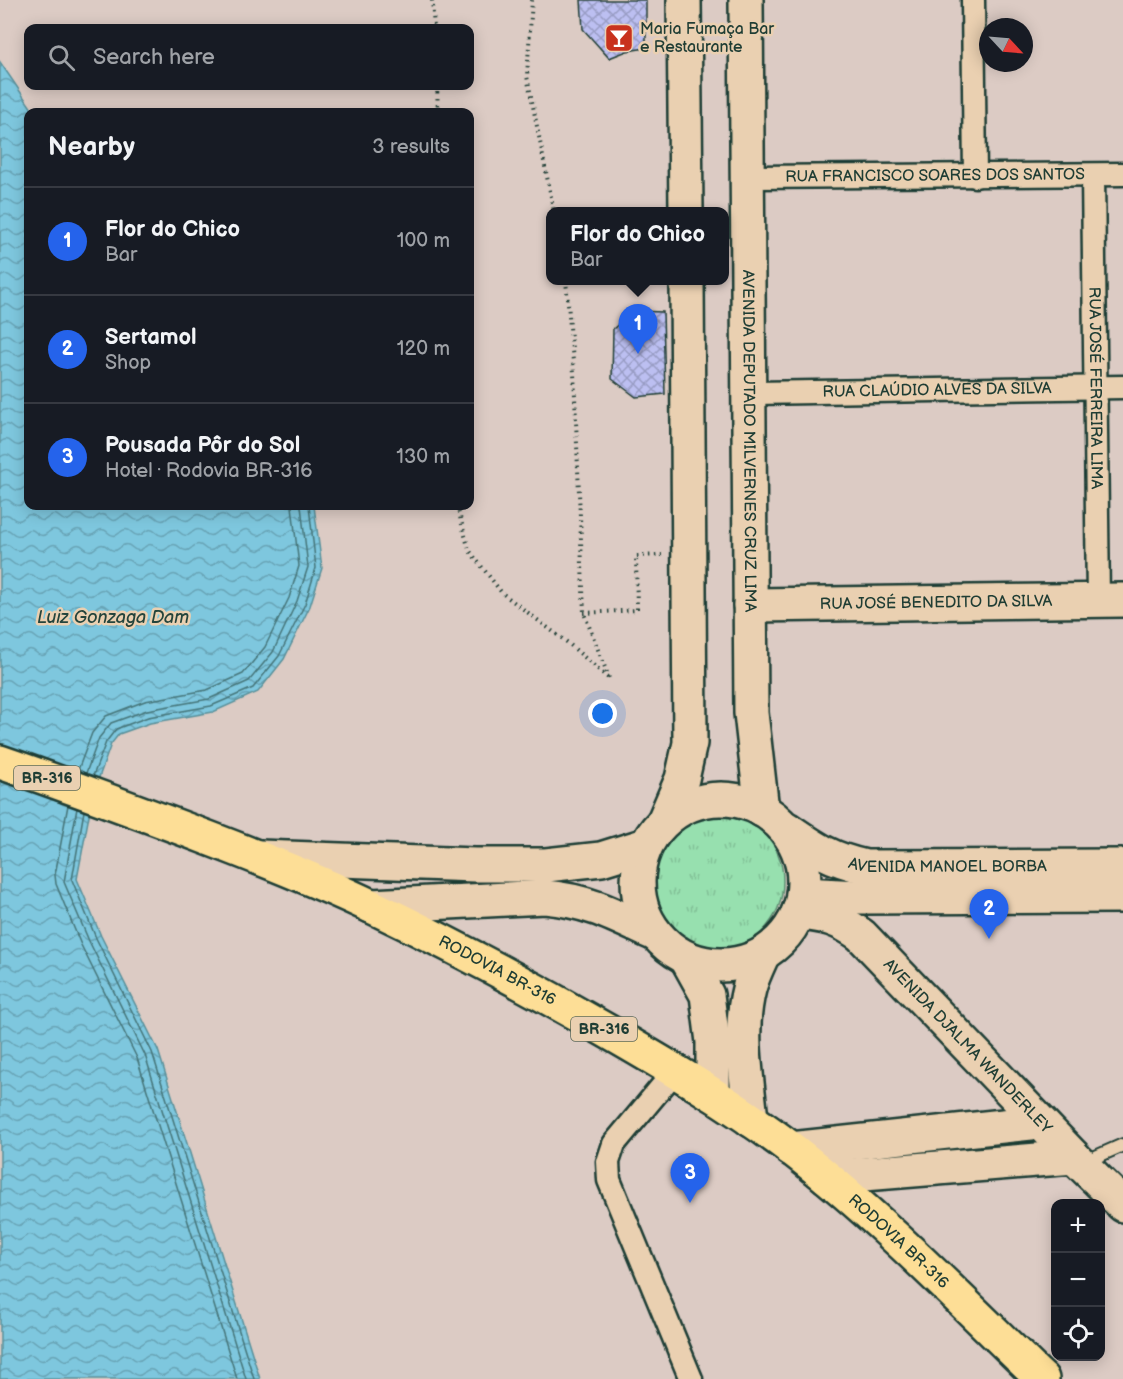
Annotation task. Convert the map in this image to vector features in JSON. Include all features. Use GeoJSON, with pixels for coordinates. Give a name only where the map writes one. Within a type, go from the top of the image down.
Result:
{"type":"FeatureCollection","features":[{"type":"Feature","properties":{"kind":"highway","name":"RODOVIA BR-316"},"geometry":{"type":"LineString","coordinates":[[0,762],[93,794],[257,857],[371,906],[557,1002],[675,1071],[751,1120],[826,1178],[888,1231],[1042,1379]]}},
{"type":"Feature","properties":{"kind":"street"},"geometry":{"type":"LineString","coordinates":[[684,0],[686,207]]}},
{"type":"Feature","properties":{"kind":"street","name":"AVENIDA DEPUTADO MILVERNES CRUZ LIMA"},"geometry":{"type":"LineString","coordinates":[[746,0],[751,713],[772,817]]}},
{"type":"Feature","properties":{"kind":"street"},"geometry":{"type":"LineString","coordinates":[[973,0],[975,176]]}},
{"type":"Feature","properties":{"kind":"street","name":"RUA FRANCISCO SOARES DOS SANTOS"},"geometry":{"type":"LineString","coordinates":[[747,177],[1123,174]]}},
{"type":"Feature","properties":{"kind":"street","name":"RUA JOSÉ FERREIRA LIMA"},"geometry":{"type":"LineString","coordinates":[[1093,175],[1095,388],[1110,601]]}},
{"type":"Feature","properties":{"kind":"street"},"geometry":{"type":"LineString","coordinates":[[257,857],[475,865],[546,865],[601,859],[655,833],[678,810],[694,803],[712,799],[738,801],[772,817],[793,840],[800,857],[803,876],[800,903],[789,929],[763,954],[745,962],[726,965],[706,964],[687,959],[670,949],[655,934],[645,918],[639,900],[640,863],[655,833],[682,779],[690,743],[687,285]]}},
{"type":"Feature","properties":{"kind":"street","name":"RUA CLAÚDIO ALVES DA SILVA"},"geometry":{"type":"LineString","coordinates":[[749,393],[1123,387]]}},
{"type":"Feature","properties":{"kind":"street","name":"RUA JOSÉ BENEDITO DA SILVA"},"geometry":{"type":"LineString","coordinates":[[750,605],[1110,601]]}},
{"type":"Feature","properties":{"kind":"street","name":"AVENIDA MANOEL BORBA"},"geometry":{"type":"LineString","coordinates":[[772,817],[820,852],[866,867],[1123,866]]}},
{"type":"Feature","properties":{"kind":"street","name":"AVENIDA MANOEL BORBA"},"geometry":{"type":"LineString","coordinates":[[800,903],[858,897],[1123,896]]}},
{"type":"Feature","properties":{"kind":"street"},"geometry":{"type":"LineString","coordinates":[[371,906],[545,897],[568,899],[596,907],[655,934]]}},
{"type":"Feature","properties":{"kind":"street","name":"AVENIDA DJALMA WANDERLEY"},"geometry":{"type":"LineString","coordinates":[[800,903],[831,917],[861,935],[1123,1205]]}},
{"type":"Feature","properties":{"kind":"street"},"geometry":{"type":"LineString","coordinates":[[751,1120],[743,1034],[749,986],[763,954]]}},
{"type":"Feature","properties":{"kind":"street"},"geometry":{"type":"LineString","coordinates":[[687,959],[707,996],[709,1005],[713,1042],[713,1094]]}},
{"type":"Feature","properties":{"kind":"street"},"geometry":{"type":"LineString","coordinates":[[675,1071],[614,1144],[608,1162],[609,1180],[691,1379]]}},
{"type":"Feature","properties":{"kind":"street"},"geometry":{"type":"LineString","coordinates":[[791,1149],[1040,1122]]}},
{"type":"Feature","properties":{"kind":"street"},"geometry":{"type":"LineString","coordinates":[[826,1178],[1077,1160]]}},
{"type":"Feature","properties":{"kind":"lane"},"geometry":{"type":"LineString","coordinates":[[1077,1160],[1123,1145]]}},
{"type":"Feature","properties":{"kind":"path"},"geometry":{"type":"LineString","coordinates":[[432,0],[434,24]]}},
{"type":"Feature","properties":{"kind":"path"},"geometry":{"type":"LineString","coordinates":[[532,0],[527,76],[553,207]]}},
{"type":"Feature","properties":{"kind":"path"},"geometry":{"type":"LineString","coordinates":[[437,90],[438,108]]}},
{"type":"Feature","properties":{"kind":"path"},"geometry":{"type":"LineString","coordinates":[[458,510],[469,550],[502,593],[568,643],[609,678],[584,613],[574,373],[566,285]]}},
{"type":"Feature","properties":{"kind":"path"},"geometry":{"type":"LineString","coordinates":[[584,613],[637,610],[636,556]]}},
{"type":"Feature","properties":{"kind":"green space"},"geometry":{"type":"Polygon","coordinates":[[[711,809],[739,814],[762,830],[778,853],[783,881],[778,909],[762,932],[739,948],[711,953],[683,948],[660,932],[644,909],[639,881],[644,853],[660,830],[683,814],[711,809]]]}},
{"type":"Feature","properties":{"kind":"water","name":"Luiz Gonzaga Dam"},"geometry":{"type":"Polygon","coordinates":[[[0,62],[31,108],[24,108],[24,510],[315,510],[322,568],[310,606],[284,659],[258,692],[213,712],[150,723],[119,734],[111,744],[93,794],[77,879],[101,936],[158,1050],[260,1379],[0,1379],[0,62]]]}},
{"type":"Feature","properties":{"kind":"building","name":"Maria Fumaça Bar e Restaurante"},"geometry":{"type":"Polygon","coordinates":[[[581,0],[646,0],[646,48],[627,51],[609,58],[583,29],[581,0]]]}},
{"type":"Feature","properties":{"kind":"building"},"geometry":{"type":"Polygon","coordinates":[[[633,311],[663,312],[665,394],[636,397],[612,379],[613,329],[633,311]]]}},
{"type":"Feature","properties":{"kind":"place","name":"Maria Fumaça Bar e Restaurante"},"geometry":{"type":"Point","coordinates":[619,38]}},
{"type":"Feature","properties":{"kind":"place","name":"Flor do Chico"},"geometry":{"type":"Point","coordinates":[638,354]}},
{"type":"Feature","properties":{"kind":"place","name":"Sertamol"},"geometry":{"type":"Point","coordinates":[989,939]}},
{"type":"Feature","properties":{"kind":"place","name":"Pousada Pôr do Sol"},"geometry":{"type":"Point","coordinates":[690,1203]}}]}
